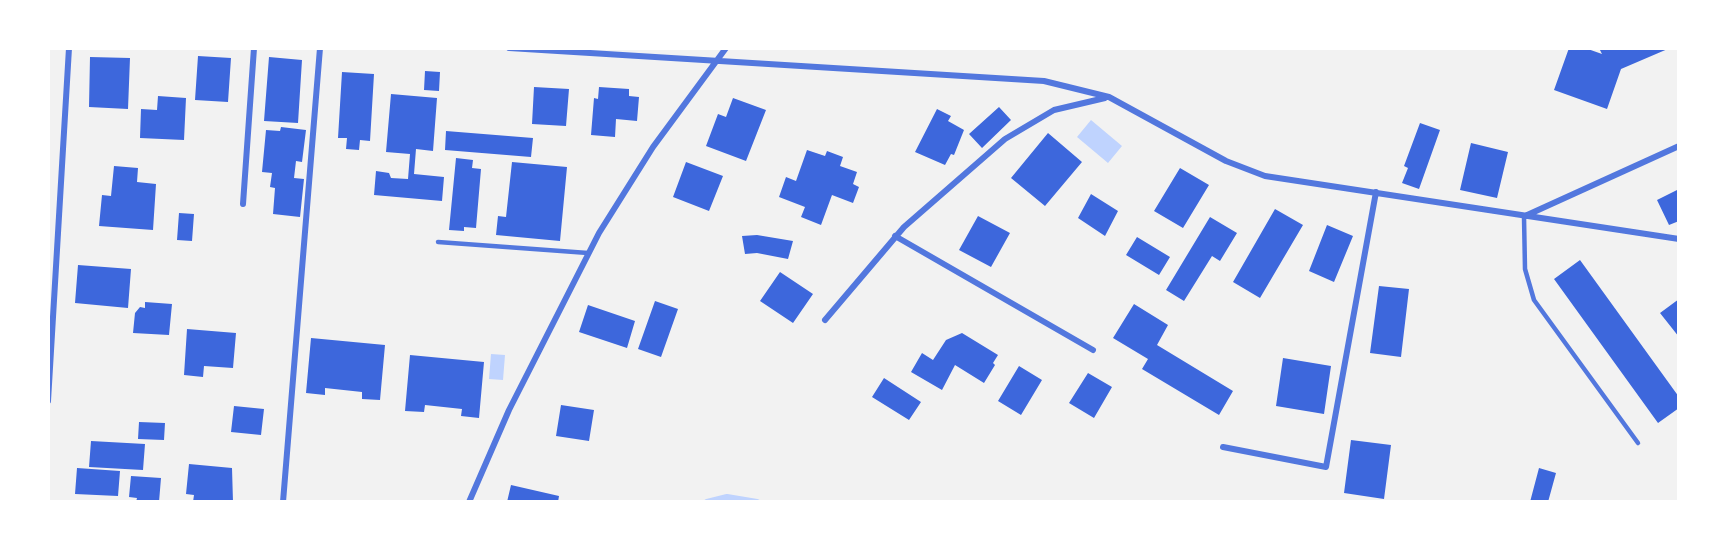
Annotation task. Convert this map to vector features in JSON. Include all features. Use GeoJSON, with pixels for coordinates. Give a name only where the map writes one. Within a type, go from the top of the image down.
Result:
{"type":"FeatureCollection","features":[{"type":"Feature","properties":{"kind":"street"},"geometry":{"type":"LineString","coordinates":[[48,401],[69,48]]}},
{"type":"Feature","properties":{"kind":"street"},"geometry":{"type":"LineString","coordinates":[[243,204],[254,48]]}},
{"type":"Feature","properties":{"kind":"street"},"geometry":{"type":"LineString","coordinates":[[283,502],[320,48]]}},
{"type":"Feature","properties":{"kind":"street"},"geometry":{"type":"LineString","coordinates":[[509,48],[1026,79],[1070,86],[1109,97],[1247,170],[1272,178],[1376,192],[1679,240]]}},
{"type":"Feature","properties":{"kind":"street"},"geometry":{"type":"LineString","coordinates":[[469,502],[509,410],[588,254],[638,169],[726,48]]}},
{"type":"Feature","properties":{"kind":"street"},"geometry":{"type":"LineString","coordinates":[[825,320],[895,236],[1017,130],[1064,105],[1109,97]]}},
{"type":"Feature","properties":{"kind":"street"},"geometry":{"type":"LineString","coordinates":[[1524,217],[1679,146]]}},
{"type":"Feature","properties":{"kind":"street"},"geometry":{"type":"LineString","coordinates":[[1223,447],[1326,467],[1376,192]]}},
{"type":"Feature","properties":{"kind":"street"},"geometry":{"type":"LineString","coordinates":[[895,236],[1093,350]]}},
{"type":"Feature","properties":{"kind":"lane"},"geometry":{"type":"LineString","coordinates":[[1524,217],[1525,269],[1534,300],[1638,443]]}},
{"type":"Feature","properties":{"kind":"lane"},"geometry":{"type":"LineString","coordinates":[[438,242],[588,254]]}},
{"type":"Feature","properties":{"kind":"water"},"geometry":{"type":"Polygon","coordinates":[[[1091,120],[1122,146],[1108,163],[1077,137],[1091,120]]]}},
{"type":"Feature","properties":{"kind":"water"},"geometry":{"type":"Polygon","coordinates":[[[491,354],[505,355],[503,380],[489,379],[491,354]]]}},
{"type":"Feature","properties":{"kind":"building"},"geometry":{"type":"Polygon","coordinates":[[[1569,48],[1585,48],[1602,54],[1599,48],[1670,48],[1621,69],[1607,109],[1554,90],[1569,48]]]}},
{"type":"Feature","properties":{"kind":"building"},"geometry":{"type":"Polygon","coordinates":[[[198,56],[231,58],[228,102],[195,100],[198,56]]]}},
{"type":"Feature","properties":{"kind":"building"},"geometry":{"type":"Polygon","coordinates":[[[90,57],[130,58],[128,109],[89,107],[90,57]]]}},
{"type":"Feature","properties":{"kind":"building"},"geometry":{"type":"Polygon","coordinates":[[[269,57],[302,60],[298,123],[264,121],[269,57]]]}},
{"type":"Feature","properties":{"kind":"building"},"geometry":{"type":"Polygon","coordinates":[[[425,71],[440,72],[439,91],[424,90],[425,71]]]}},
{"type":"Feature","properties":{"kind":"building"},"geometry":{"type":"Polygon","coordinates":[[[342,72],[374,74],[370,141],[360,140],[359,150],[346,149],[347,138],[338,138],[342,72]]]}},
{"type":"Feature","properties":{"kind":"building"},"geometry":{"type":"Polygon","coordinates":[[[534,87],[569,89],[566,126],[532,124],[534,87]]]}},
{"type":"Feature","properties":{"kind":"building"},"geometry":{"type":"Polygon","coordinates":[[[599,87],[629,89],[629,96],[639,97],[637,121],[616,119],[615,137],[591,135],[594,98],[598,99],[599,87]]]}},
{"type":"Feature","properties":{"kind":"building"},"geometry":{"type":"Polygon","coordinates":[[[391,94],[437,98],[433,151],[416,149],[414,174],[444,177],[442,201],[374,195],[376,171],[389,173],[391,178],[408,179],[410,154],[386,152],[391,94]]]}},
{"type":"Feature","properties":{"kind":"building"},"geometry":{"type":"Polygon","coordinates":[[[158,96],[186,98],[184,140],[140,138],[141,109],[157,110],[158,96]]]}},
{"type":"Feature","properties":{"kind":"building"},"geometry":{"type":"Polygon","coordinates":[[[733,98],[766,110],[746,161],[706,146],[718,114],[726,117],[733,98]]]}},
{"type":"Feature","properties":{"kind":"building"},"geometry":{"type":"Polygon","coordinates":[[[999,107],[1011,120],[982,148],[969,134],[999,107]]]}},
{"type":"Feature","properties":{"kind":"building"},"geometry":{"type":"Polygon","coordinates":[[[937,109],[951,116],[948,121],[964,130],[954,155],[951,154],[945,165],[915,152],[937,109]]]}},
{"type":"Feature","properties":{"kind":"building"},"geometry":{"type":"Polygon","coordinates":[[[1420,123],[1440,130],[1419,189],[1402,183],[1408,168],[1404,166],[1420,123]]]}},
{"type":"Feature","properties":{"kind":"building"},"geometry":{"type":"Polygon","coordinates":[[[281,127],[306,130],[302,162],[296,161],[294,178],[304,179],[300,217],[273,214],[275,188],[270,187],[272,173],[262,172],[266,130],[280,131],[281,127]]]}},
{"type":"Feature","properties":{"kind":"building"},"geometry":{"type":"Polygon","coordinates":[[[446,131],[533,138],[531,157],[445,150],[446,131]]]}},
{"type":"Feature","properties":{"kind":"building"},"geometry":{"type":"Polygon","coordinates":[[[1048,133],[1082,162],[1045,206],[1011,178],[1048,133]]]}},
{"type":"Feature","properties":{"kind":"building"},"geometry":{"type":"Polygon","coordinates":[[[1471,143],[1508,152],[1497,198],[1460,190],[1471,143]]]}},
{"type":"Feature","properties":{"kind":"building"},"geometry":{"type":"Polygon","coordinates":[[[807,150],[825,156],[827,151],[843,157],[840,166],[857,172],[853,184],[859,187],[853,203],[832,195],[821,225],[801,217],[805,207],[779,197],[786,177],[796,181],[807,150]]]}},
{"type":"Feature","properties":{"kind":"building"},"geometry":{"type":"Polygon","coordinates":[[[456,158],[473,160],[472,168],[481,169],[476,228],[464,227],[464,231],[449,230],[456,158]]]}},
{"type":"Feature","properties":{"kind":"building"},"geometry":{"type":"Polygon","coordinates":[[[512,162],[567,167],[560,241],[496,235],[498,216],[506,217],[512,162]]]}},
{"type":"Feature","properties":{"kind":"building"},"geometry":{"type":"Polygon","coordinates":[[[686,162],[723,176],[709,211],[673,197],[686,162]]]}},
{"type":"Feature","properties":{"kind":"building"},"geometry":{"type":"Polygon","coordinates":[[[114,166],[138,168],[137,182],[156,184],[153,230],[99,226],[102,195],[111,196],[114,166]]]}},
{"type":"Feature","properties":{"kind":"building"},"geometry":{"type":"Polygon","coordinates":[[[1180,168],[1209,185],[1183,228],[1154,211],[1180,168]]]}},
{"type":"Feature","properties":{"kind":"building"},"geometry":{"type":"Polygon","coordinates":[[[1679,189],[1679,221],[1669,225],[1657,200],[1679,189]]]}},
{"type":"Feature","properties":{"kind":"building"},"geometry":{"type":"Polygon","coordinates":[[[1091,194],[1118,211],[1105,236],[1078,218],[1091,194]]]}},
{"type":"Feature","properties":{"kind":"building"},"geometry":{"type":"Polygon","coordinates":[[[1275,209],[1303,225],[1260,298],[1233,282],[1275,209]]]}},
{"type":"Feature","properties":{"kind":"building"},"geometry":{"type":"Polygon","coordinates":[[[179,213],[194,214],[192,241],[177,240],[179,213]]]}},
{"type":"Feature","properties":{"kind":"building"},"geometry":{"type":"Polygon","coordinates":[[[978,216],[1010,233],[991,267],[959,250],[978,216]]]}},
{"type":"Feature","properties":{"kind":"building"},"geometry":{"type":"Polygon","coordinates":[[[1210,217],[1237,233],[1220,261],[1212,256],[1184,301],[1166,290],[1210,217]]]}},
{"type":"Feature","properties":{"kind":"building"},"geometry":{"type":"Polygon","coordinates":[[[1327,225],[1353,236],[1334,282],[1309,271],[1327,225]]]}},
{"type":"Feature","properties":{"kind":"building"},"geometry":{"type":"Polygon","coordinates":[[[757,235],[793,241],[788,259],[757,253],[745,254],[742,236],[757,235]]]}},
{"type":"Feature","properties":{"kind":"building"},"geometry":{"type":"Polygon","coordinates":[[[1137,237],[1170,257],[1159,275],[1126,255],[1137,237]]]}},
{"type":"Feature","properties":{"kind":"building"},"geometry":{"type":"Polygon","coordinates":[[[1580,260],[1679,397],[1679,408],[1658,423],[1554,279],[1580,260]]]}},
{"type":"Feature","properties":{"kind":"building"},"geometry":{"type":"Polygon","coordinates":[[[78,265],[131,269],[128,308],[75,303],[78,265]]]}},
{"type":"Feature","properties":{"kind":"building"},"geometry":{"type":"Polygon","coordinates":[[[780,272],[813,294],[793,323],[760,301],[780,272]]]}},
{"type":"Feature","properties":{"kind":"building"},"geometry":{"type":"Polygon","coordinates":[[[1379,286],[1409,289],[1401,357],[1370,353],[1379,286]]]}},
{"type":"Feature","properties":{"kind":"building"},"geometry":{"type":"Polygon","coordinates":[[[1679,299],[1679,337],[1660,313],[1679,299]]]}},
{"type":"Feature","properties":{"kind":"building"},"geometry":{"type":"Polygon","coordinates":[[[655,301],[678,309],[661,357],[638,349],[655,301]]]}},
{"type":"Feature","properties":{"kind":"building"},"geometry":{"type":"Polygon","coordinates":[[[145,302],[172,304],[169,335],[133,333],[135,313],[140,307],[145,308],[145,302]]]}},
{"type":"Feature","properties":{"kind":"building"},"geometry":{"type":"Polygon","coordinates":[[[1134,304],[1168,325],[1157,345],[1233,391],[1219,415],[1142,369],[1148,359],[1113,338],[1134,304]]]}},
{"type":"Feature","properties":{"kind":"building"},"geometry":{"type":"Polygon","coordinates":[[[588,305],[635,321],[627,348],[579,332],[588,305]]]}},
{"type":"Feature","properties":{"kind":"building"},"geometry":{"type":"Polygon","coordinates":[[[187,329],[236,333],[233,368],[204,366],[203,377],[184,375],[187,329]]]}},
{"type":"Feature","properties":{"kind":"building"},"geometry":{"type":"Polygon","coordinates":[[[962,333],[998,355],[984,383],[955,365],[942,390],[911,372],[922,353],[933,360],[946,340],[962,333]]]}},
{"type":"Feature","properties":{"kind":"building"},"geometry":{"type":"Polygon","coordinates":[[[311,338],[385,345],[380,400],[362,399],[362,392],[325,388],[325,395],[306,393],[311,338]]]}},
{"type":"Feature","properties":{"kind":"building"},"geometry":{"type":"Polygon","coordinates":[[[410,355],[484,362],[479,418],[461,416],[462,409],[425,405],[424,412],[405,411],[410,355]]]}},
{"type":"Feature","properties":{"kind":"building"},"geometry":{"type":"Polygon","coordinates":[[[1283,358],[1331,366],[1324,414],[1276,406],[1283,358]]]}},
{"type":"Feature","properties":{"kind":"building"},"geometry":{"type":"Polygon","coordinates":[[[1019,366],[1042,380],[1021,415],[998,401],[1019,366]]]}},
{"type":"Feature","properties":{"kind":"building"},"geometry":{"type":"Polygon","coordinates":[[[1088,373],[1112,387],[1094,418],[1069,403],[1088,373]]]}},
{"type":"Feature","properties":{"kind":"building"},"geometry":{"type":"Polygon","coordinates":[[[884,378],[921,402],[909,420],[872,397],[884,378]]]}},
{"type":"Feature","properties":{"kind":"building"},"geometry":{"type":"Polygon","coordinates":[[[561,405],[594,410],[589,441],[556,436],[561,405]]]}},
{"type":"Feature","properties":{"kind":"building"},"geometry":{"type":"Polygon","coordinates":[[[234,406],[264,409],[261,435],[231,432],[234,406]]]}},
{"type":"Feature","properties":{"kind":"building"},"geometry":{"type":"Polygon","coordinates":[[[139,422],[165,423],[164,440],[138,439],[139,422]]]}},
{"type":"Feature","properties":{"kind":"building"},"geometry":{"type":"Polygon","coordinates":[[[1351,440],[1391,445],[1384,499],[1344,493],[1351,440]]]}},
{"type":"Feature","properties":{"kind":"building"},"geometry":{"type":"Polygon","coordinates":[[[91,441],[145,444],[143,470],[89,467],[91,441]]]}},
{"type":"Feature","properties":{"kind":"building"},"geometry":{"type":"Polygon","coordinates":[[[189,464],[232,468],[233,502],[193,502],[194,495],[186,494],[189,464]]]}},
{"type":"Feature","properties":{"kind":"building"},"geometry":{"type":"Polygon","coordinates":[[[77,468],[120,471],[118,496],[75,494],[77,468]]]}},
{"type":"Feature","properties":{"kind":"building"},"geometry":{"type":"Polygon","coordinates":[[[1539,468],[1556,473],[1548,502],[1530,502],[1539,468]]]}},
{"type":"Feature","properties":{"kind":"building"},"geometry":{"type":"Polygon","coordinates":[[[131,476],[161,478],[159,502],[136,502],[137,498],[129,497],[131,476]]]}},
{"type":"Feature","properties":{"kind":"building"},"geometry":{"type":"Polygon","coordinates":[[[511,485],[559,496],[558,502],[507,502],[511,485]]]}},
{"type":"Feature","properties":{"kind":"waterway"},"geometry":{"type":"LineString","coordinates":[[707,502],[727,497],[757,502]]}}]}
